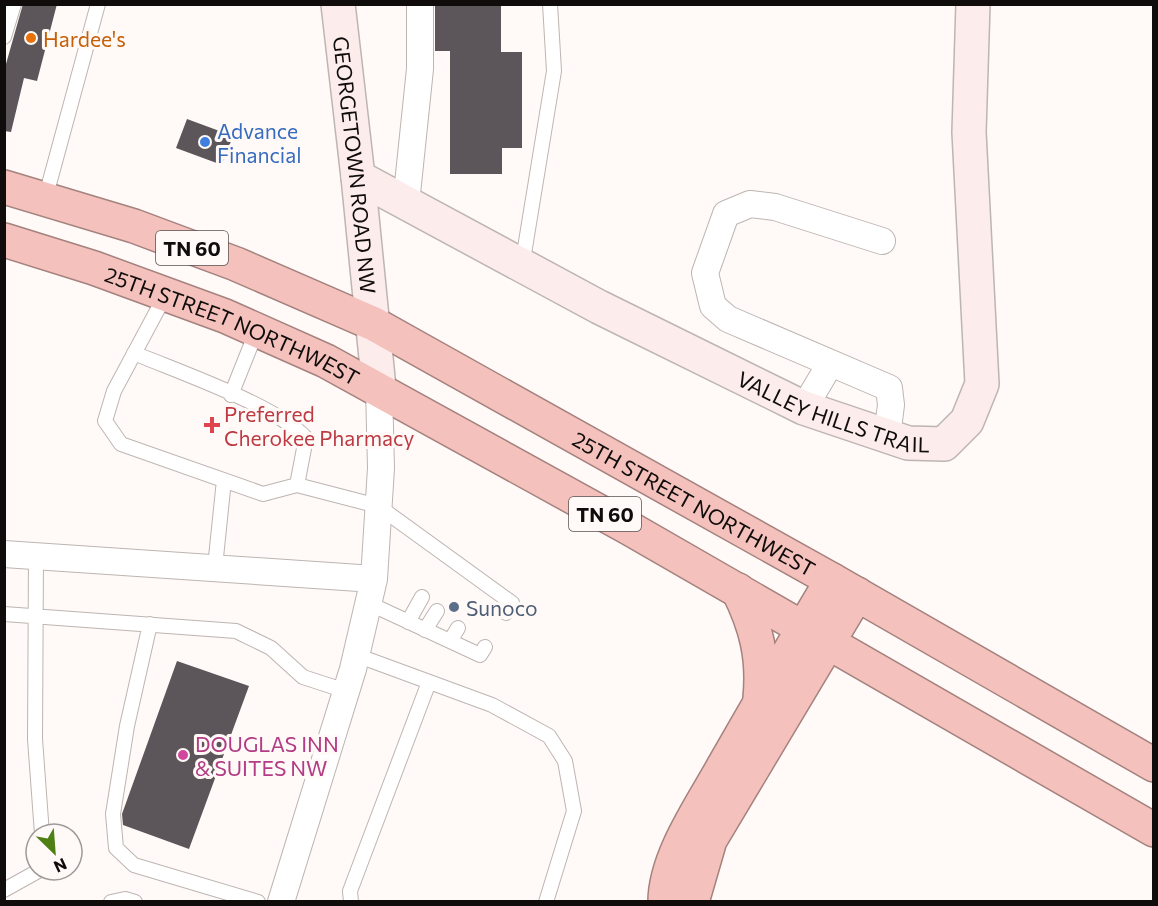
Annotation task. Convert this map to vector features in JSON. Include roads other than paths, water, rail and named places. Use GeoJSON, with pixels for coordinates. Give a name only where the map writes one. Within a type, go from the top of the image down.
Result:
{"type":"FeatureCollection","features":[{"type":"Feature","properties":{"kind":"highway","name":"TN 60"},"geometry":{"type":"LineString","coordinates":[[4,187],[134,226],[236,264],[374,324]]}},
{"type":"Feature","properties":{"kind":"highway","name":"25TH STREET NORTHWEST"},"geometry":{"type":"LineString","coordinates":[[4,240],[166,294],[257,330],[379,388],[817,635]]}},
{"type":"Feature","properties":{"kind":"highway","name":"25TH STREET NORTHWEST"},"geometry":{"type":"LineString","coordinates":[[374,324],[845,587]]}},
{"type":"Feature","properties":{"kind":"highway","name":"TN 60"},"geometry":{"type":"LineString","coordinates":[[845,587],[1154,765]]}},
{"type":"Feature","properties":{"kind":"highway"},"geometry":{"type":"LineString","coordinates":[[692,902],[710,840],[817,635],[845,587]]}},
{"type":"Feature","properties":{"kind":"highway"},"geometry":{"type":"LineString","coordinates":[[738,590],[753,620],[760,645],[763,673],[759,704]]}},
{"type":"Feature","properties":{"kind":"highway","name":"TN 60"},"geometry":{"type":"LineString","coordinates":[[817,635],[1154,830]]}},
{"type":"Feature","properties":{"kind":"highway"},"geometry":{"type":"LineString","coordinates":[[665,902],[665,892],[681,843],[759,704],[817,635]]}},
{"type":"Feature","properties":{"kind":"street","name":"GEORGETOWN ROAD NW"},"geometry":{"type":"LineString","coordinates":[[338,4],[374,324],[379,388]]}},
{"type":"Feature","properties":{"kind":"street"},"geometry":{"type":"LineString","coordinates":[[406,203],[420,69],[420,4]]}},
{"type":"Feature","properties":{"kind":"street","name":"VALLEY HILLS TRAIL"},"geometry":{"type":"LineString","coordinates":[[358,177],[599,307],[804,408],[908,443],[944,444],[967,421],[982,384],[969,132],[973,4]]}},
{"type":"Feature","properties":{"kind":"street"},"geometry":{"type":"LineString","coordinates":[[882,241],[775,207],[750,204],[726,214],[705,273],[713,306],[728,319],[889,388],[891,405],[887,436]]}},
{"type":"Feature","properties":{"kind":"street"},"geometry":{"type":"LineString","coordinates":[[804,408],[830,364]]}},
{"type":"Feature","properties":{"kind":"street"},"geometry":{"type":"LineString","coordinates":[[281,902],[346,691],[371,591],[381,468],[379,388]]}},
{"type":"Feature","properties":{"kind":"street"},"geometry":{"type":"LineString","coordinates":[[4,554],[215,567],[371,591]]}},
{"type":"Feature","properties":{"kind":"lane"},"geometry":{"type":"LineString","coordinates":[[4,37],[14,4]]}},
{"type":"Feature","properties":{"kind":"lane"},"geometry":{"type":"LineString","coordinates":[[45,199],[98,4]]}},
{"type":"Feature","properties":{"kind":"lane"},"geometry":{"type":"LineString","coordinates":[[522,266],[554,71],[550,4]]}},
{"type":"Feature","properties":{"kind":"lane"},"geometry":{"type":"LineString","coordinates":[[166,294],[114,391],[105,421],[121,444],[263,494],[297,485],[378,506],[444,562],[482,588],[512,603],[506,613]]}},
{"type":"Feature","properties":{"kind":"lane"},"geometry":{"type":"LineString","coordinates":[[231,395],[257,330]]}},
{"type":"Feature","properties":{"kind":"lane"},"geometry":{"type":"LineString","coordinates":[[134,354],[231,395],[293,425],[306,438],[297,485]]}},
{"type":"Feature","properties":{"kind":"lane"},"geometry":{"type":"LineString","coordinates":[[215,567],[224,480]]}},
{"type":"Feature","properties":{"kind":"lane"},"geometry":{"type":"LineString","coordinates":[[36,556],[35,739],[41,822]]}},
{"type":"Feature","properties":{"kind":"lane"},"geometry":{"type":"LineString","coordinates":[[371,591],[408,622],[480,655],[485,647]]}},
{"type":"Feature","properties":{"kind":"lane"},"geometry":{"type":"LineString","coordinates":[[408,622],[422,597]]}},
{"type":"Feature","properties":{"kind":"lane"},"geometry":{"type":"LineString","coordinates":[[425,630],[437,611]]}},
{"type":"Feature","properties":{"kind":"lane"},"geometry":{"type":"LineString","coordinates":[[4,614],[236,631],[271,648],[303,677],[346,691]]}},
{"type":"Feature","properties":{"kind":"lane"},"geometry":{"type":"LineString","coordinates":[[150,624],[127,726],[113,814],[116,848],[134,865],[258,902]]}},
{"type":"Feature","properties":{"kind":"lane"},"geometry":{"type":"LineString","coordinates":[[450,641],[458,628]]}},
{"type":"Feature","properties":{"kind":"lane"},"geometry":{"type":"LineString","coordinates":[[356,655],[492,705],[549,736],[565,761],[574,811],[546,902]]}},
{"type":"Feature","properties":{"kind":"lane"},"geometry":{"type":"LineString","coordinates":[[351,902],[350,891],[429,682]]}},
{"type":"Feature","properties":{"kind":"lane"},"geometry":{"type":"LineString","coordinates":[[4,890],[24,879]]}},
{"type":"Feature","properties":{"kind":"lane"},"geometry":{"type":"LineString","coordinates":[[111,902],[125,899],[135,902]]}},
{"type":"Feature","properties":{"kind":"place","name":"Hardee's"},"geometry":{"type":"Point","coordinates":[31,38]}},
{"type":"Feature","properties":{"kind":"place","name":"Advance Financial"},"geometry":{"type":"Point","coordinates":[205,142]}},
{"type":"Feature","properties":{"kind":"place","name":"Preferred Cherokee Pharmacy"},"geometry":{"type":"Point","coordinates":[212,425]}},
{"type":"Feature","properties":{"kind":"place","name":"Sunoco"},"geometry":{"type":"Point","coordinates":[454,607]}},
{"type":"Feature","properties":{"kind":"place","name":"DOUGLAS INN & SUITES NW"},"geometry":{"type":"Point","coordinates":[183,755]}}]}
